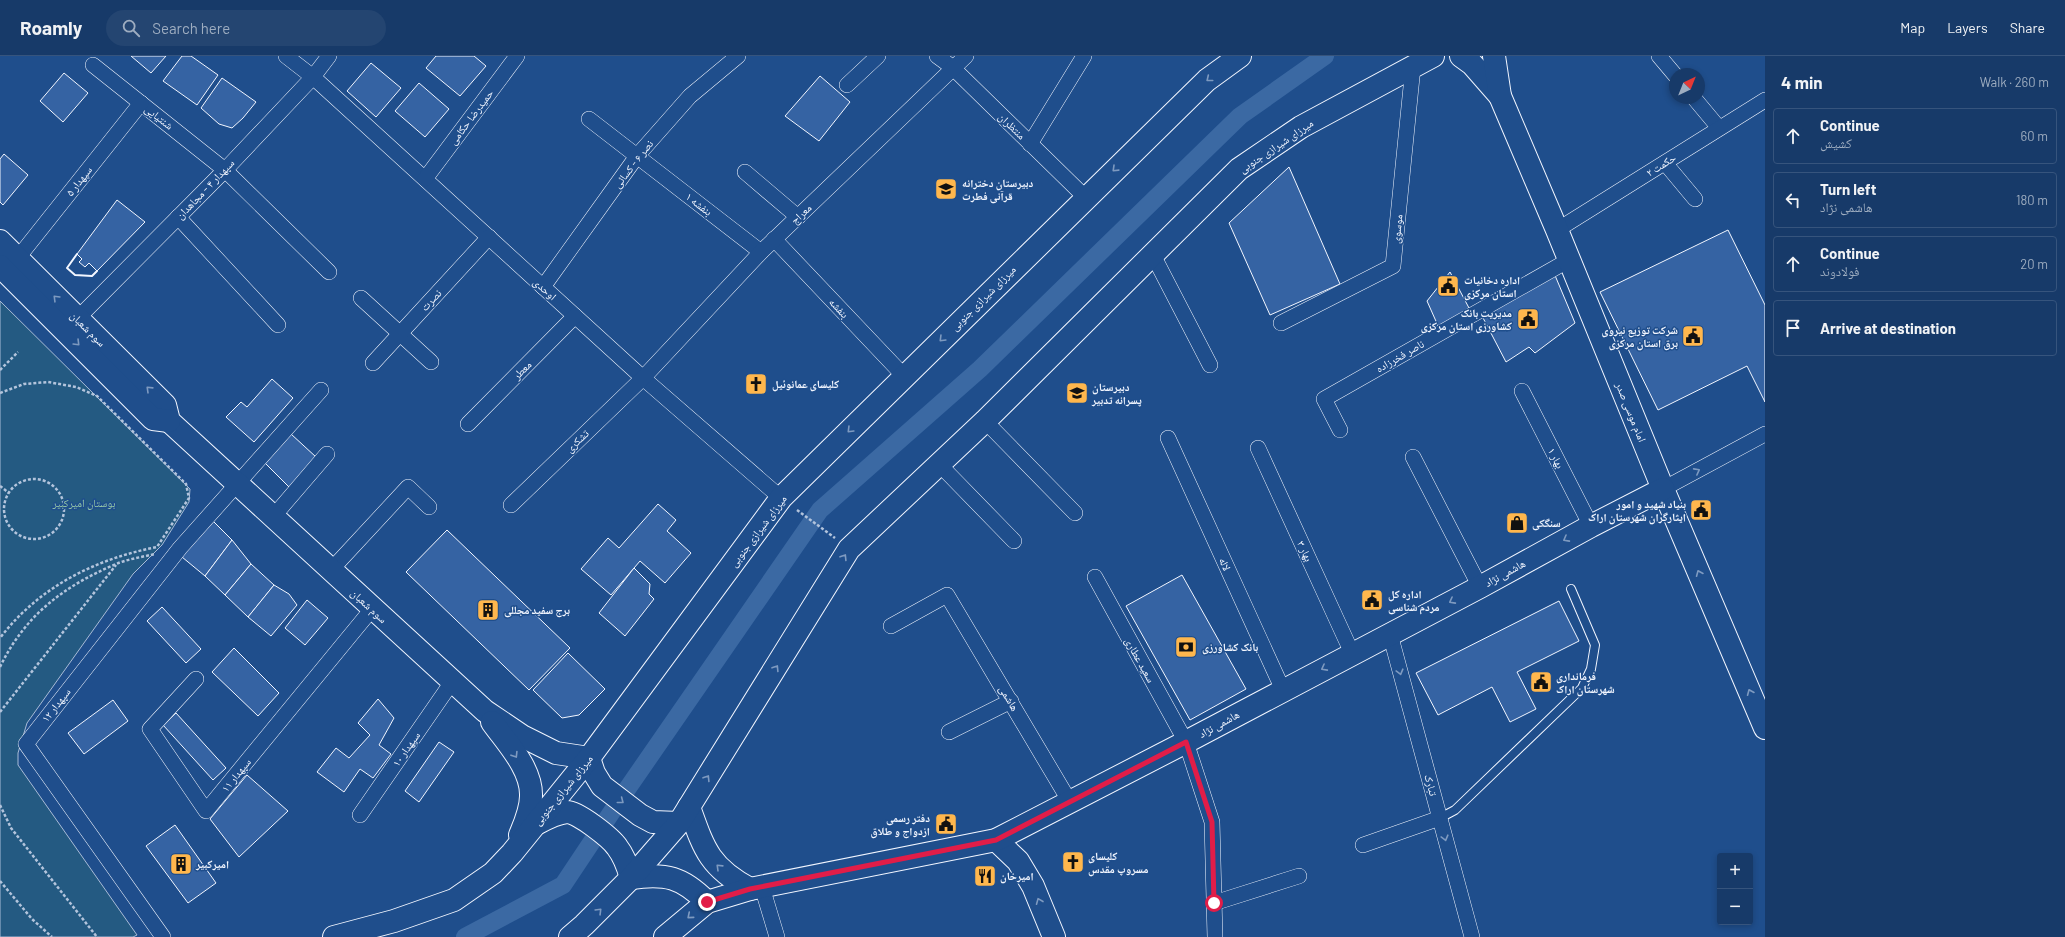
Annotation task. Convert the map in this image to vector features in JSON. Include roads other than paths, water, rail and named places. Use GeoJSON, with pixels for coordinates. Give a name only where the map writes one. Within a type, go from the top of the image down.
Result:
{"type":"FeatureCollection","features":[{"type":"Feature","properties":{"kind":"street","name":"اوحدی"},"geometry":{"type":"LineString","coordinates":[[286,56],[313,76],[643,378],[781,498]]}},
{"type":"Feature","properties":{"kind":"street","name":"سپهدار ۴ - مجاهدان"},"geometry":{"type":"LineString","coordinates":[[77,319],[225,170],[313,76],[329,56]]}},
{"type":"Feature","properties":{"kind":"street","name":"حمیدرضا حکامی"},"geometry":{"type":"LineString","coordinates":[[425,178],[517,56]]}},
{"type":"Feature","properties":{"kind":"street","name":"نصر ۶ - کسائی"},"geometry":{"type":"LineString","coordinates":[[543,286],[637,156],[690,96],[738,56]]}},
{"type":"Feature","properties":{"kind":"street"},"geometry":{"type":"LineString","coordinates":[[847,85],[878,56]]}},
{"type":"Feature","properties":{"kind":"street","name":"منتظران"},"geometry":{"type":"LineString","coordinates":[[937,56],[952,67],[1085,197]]}},
{"type":"Feature","properties":{"kind":"street","name":"معراج"},"geometry":{"type":"LineString","coordinates":[[643,378],[774,239],[952,67],[966,56]]}},
{"type":"Feature","properties":{"kind":"street"},"geometry":{"type":"LineString","coordinates":[[1030,144],[1084,56]]}},
{"type":"Feature","properties":{"kind":"street","name":"میرزای شیرازی جنوبی"},"geometry":{"type":"LineString","coordinates":[[334,937],[394,921],[454,900],[494,873],[589,758],[781,498],[1085,197],[1207,80],[1240,56]]}},
{"type":"Feature","properties":{"kind":"street","name":"میرزای شیرازی جنوبی"},"geometry":{"type":"LineString","coordinates":[[570,937],[631,878],[684,815],[849,549],[940,465],[1239,169],[1300,127],[1433,56]]}},
{"type":"Feature","properties":{"kind":"street","name":"امام موسی صدر"},"geometry":{"type":"LineString","coordinates":[[1461,56],[1472,64],[1500,96]]}},
{"type":"Feature","properties":{"kind":"street","name":"امام موسی صدر"},"geometry":{"type":"LineString","coordinates":[[1494,56],[1500,96],[1557,230],[1663,489],[1765,728]]}},
{"type":"Feature","properties":{"kind":"street"},"geometry":{"type":"LineString","coordinates":[[1659,56],[1669,68]]}},
{"type":"Feature","properties":{"kind":"street","name":"شنتیایی"},"geometry":{"type":"LineString","coordinates":[[93,65],[225,170],[329,272]]}},
{"type":"Feature","properties":{"kind":"street","name":"موسوی"},"geometry":{"type":"LineString","coordinates":[[1281,323],[1393,266],[1413,67]]}},
{"type":"Feature","properties":{"kind":"street","name":"حکمت ۲"},"geometry":{"type":"LineString","coordinates":[[1557,230],[1765,100]]}},
{"type":"Feature","properties":{"kind":"street","name":"سپهدار ۵"},"geometry":{"type":"LineString","coordinates":[[9,262],[141,103]]}},
{"type":"Feature","properties":{"kind":"street"},"geometry":{"type":"LineString","coordinates":[[1699,104],[1719,128]]}},
{"type":"Feature","properties":{"kind":"street","name":"بنفشه ۱"},"geometry":{"type":"LineString","coordinates":[[589,119],[761,252]]}},
{"type":"Feature","properties":{"kind":"street"},"geometry":{"type":"LineString","coordinates":[[1665,163],[1695,200]]}},
{"type":"Feature","properties":{"kind":"street"},"geometry":{"type":"LineString","coordinates":[[745,172],[798,217]]}},
{"type":"Feature","properties":{"kind":"street"},"geometry":{"type":"LineString","coordinates":[[178,217],[278,325]]}},
{"type":"Feature","properties":{"kind":"street","name":"نصرت"},"geometry":{"type":"LineString","coordinates":[[373,363],[489,237]]}},
{"type":"Feature","properties":{"kind":"street","name":"بنفشه"},"geometry":{"type":"LineString","coordinates":[[774,239],[904,376]]}},
{"type":"Feature","properties":{"kind":"street","name":"سوم شعبان"},"geometry":{"type":"LineString","coordinates":[[0,241],[9,262],[153,419],[169,421]]}},
{"type":"Feature","properties":{"kind":"street"},"geometry":{"type":"LineString","coordinates":[[1153,255],[1210,365]]}},
{"type":"Feature","properties":{"kind":"street","name":"ناصر فخرزاده"},"geometry":{"type":"LineString","coordinates":[[1340,430],[1324,399],[1569,260]]}},
{"type":"Feature","properties":{"kind":"street","name":"سوم شعبان"},"geometry":{"type":"LineString","coordinates":[[9,262],[77,319],[165,405],[169,421],[485,711],[522,736],[556,753],[589,758]]}},
{"type":"Feature","properties":{"kind":"street"},"geometry":{"type":"LineString","coordinates":[[361,298],[431,362]]}},
{"type":"Feature","properties":{"kind":"street","name":"معطر"},"geometry":{"type":"LineString","coordinates":[[468,424],[575,316]]}},
{"type":"Feature","properties":{"kind":"street","name":"تشکری"},"geometry":{"type":"LineString","coordinates":[[510,505],[643,378]]}},
{"type":"Feature","properties":{"kind":"street","name":"سپهدار ۱۲"},"geometry":{"type":"LineString","coordinates":[[163,937],[26,744],[180,548],[321,390]]}},
{"type":"Feature","properties":{"kind":"street","name":"بهار ۱"},"geometry":{"type":"LineString","coordinates":[[1522,391],[1591,526]]}},
{"type":"Feature","properties":{"kind":"street"},"geometry":{"type":"LineString","coordinates":[[985,421],[1075,513]]}},
{"type":"Feature","properties":{"kind":"street"},"geometry":{"type":"LineString","coordinates":[[1663,489],[1765,434]]}},
{"type":"Feature","properties":{"kind":"street","name":"لاله"},"geometry":{"type":"LineString","coordinates":[[1168,438],[1283,690]]}},
{"type":"Feature","properties":{"kind":"street","name":"بهار ۳"},"geometry":{"type":"LineString","coordinates":[[1258,448],[1352,653]]}},
{"type":"Feature","properties":{"kind":"street"},"geometry":{"type":"LineString","coordinates":[[273,517],[327,454]]}},
{"type":"Feature","properties":{"kind":"street"},"geometry":{"type":"LineString","coordinates":[[1413,457],[1480,587]]}},
{"type":"Feature","properties":{"kind":"street"},"geometry":{"type":"LineString","coordinates":[[940,465],[1014,541]]}},
{"type":"Feature","properties":{"kind":"street"},"geometry":{"type":"LineString","coordinates":[[331,570],[408,487],[429,507]]}},
{"type":"Feature","properties":{"kind":"street","name":"هاشمی نژاد"},"geometry":{"type":"LineString","coordinates":[[707,902],[756,888],[996,840],[1186,742],[1663,489]]}},
{"type":"Feature","properties":{"kind":"street","name":"سعید عطاری"},"geometry":{"type":"LineString","coordinates":[[1095,577],[1186,742],[1212,822],[1214,937]]}},
{"type":"Feature","properties":{"kind":"street","name":"هاشمی"},"geometry":{"type":"LineString","coordinates":[[891,626],[947,595],[1070,802]]}},
{"type":"Feature","properties":{"kind":"street","name":"سپهدار ۱۱"},"geometry":{"type":"LineString","coordinates":[[196,679],[150,729],[206,811],[372,608]]}},
{"type":"Feature","properties":{"kind":"street","name":"تبارک"},"geometry":{"type":"LineString","coordinates":[[1390,634],[1440,818],[1470,937]]}},
{"type":"Feature","properties":{"kind":"street","name":"سپهدار ۱۰"},"geometry":{"type":"LineString","coordinates":[[360,815],[452,682]]}},
{"type":"Feature","properties":{"kind":"street"},"geometry":{"type":"LineString","coordinates":[[949,732],[1011,701]]}},
{"type":"Feature","properties":{"kind":"street"},"geometry":{"type":"LineString","coordinates":[[485,711],[523,768],[532,795],[530,808],[512,853]]}},
{"type":"Feature","properties":{"kind":"street"},"geometry":{"type":"LineString","coordinates":[[589,758],[594,773],[602,786],[640,815],[653,822],[684,815],[699,836],[710,859],[732,879],[756,888],[778,937]]}},
{"type":"Feature","properties":{"kind":"street"},"geometry":{"type":"LineString","coordinates":[[536,823],[554,815],[568,812],[579,816],[617,846],[626,862],[631,878],[654,875],[671,878],[693,888],[707,902],[665,937]]}},
{"type":"Feature","properties":{"kind":"street"},"geometry":{"type":"LineString","coordinates":[[1363,845],[1440,818]]}},
{"type":"Feature","properties":{"kind":"street"},"geometry":{"type":"LineString","coordinates":[[996,840],[1018,861],[1026,874],[1033,886],[1054,937]]}},
{"type":"Feature","properties":{"kind":"street"},"geometry":{"type":"LineString","coordinates":[[1214,903],[1299,876]]}},
{"type":"Feature","properties":{"kind":"lane"},"geometry":{"type":"LineString","coordinates":[[1440,818],[1455,810],[1582,688],[1591,669],[1595,645],[1571,589]]}},
{"type":"Feature","properties":{"kind":"waterway"},"geometry":{"type":"LineString","coordinates":[[465,937],[563,885],[623,795],[820,510],[980,369],[1240,116],[1325,56]]}},
{"type":"Feature","properties":{"kind":"place","name":"دبیرستان دخترانه قرآنی فطرت"},"geometry":{"type":"Point","coordinates":[946,189]}},
{"type":"Feature","properties":{"kind":"place","name":"اداره دخانیات استان مرکزی"},"geometry":{"type":"Point","coordinates":[1448,286]}},
{"type":"Feature","properties":{"kind":"place","name":"مدیریت بانک کشاورزی استان مرکزی"},"geometry":{"type":"Point","coordinates":[1528,319]}},
{"type":"Feature","properties":{"kind":"place","name":"شرکت توزیع نیروی برق استان مرکزی"},"geometry":{"type":"Point","coordinates":[1693,336]}},
{"type":"Feature","properties":{"kind":"place","name":"کلیسای عمانوئیل"},"geometry":{"type":"Point","coordinates":[756,384]}},
{"type":"Feature","properties":{"kind":"place","name":"دبیرستان پسرانه تدبیر"},"geometry":{"type":"Point","coordinates":[1077,393]}},
{"type":"Feature","properties":{"kind":"place","name":"بنیاد شهید و امور ایثارگران شهرستان اراک"},"geometry":{"type":"Point","coordinates":[1701,510]}},
{"type":"Feature","properties":{"kind":"place","name":"سنگکی"},"geometry":{"type":"Point","coordinates":[1517,523]}},
{"type":"Feature","properties":{"kind":"place","name":"اداره کل مردم شناسی"},"geometry":{"type":"Point","coordinates":[1372,600]}},
{"type":"Feature","properties":{"kind":"place","name":"برج سفید مجللی"},"geometry":{"type":"Point","coordinates":[488,610]}},
{"type":"Feature","properties":{"kind":"place","name":"بانک کشاورزی"},"geometry":{"type":"Point","coordinates":[1186,647]}},
{"type":"Feature","properties":{"kind":"place","name":"فرمانداری شهرستان اراک"},"geometry":{"type":"Point","coordinates":[1541,682]}},
{"type":"Feature","properties":{"kind":"place","name":"دفتر رسمی ازدواج و طلاق"},"geometry":{"type":"Point","coordinates":[946,824]}},
{"type":"Feature","properties":{"kind":"place","name":"کلیسای مسروپ مقدس"},"geometry":{"type":"Point","coordinates":[1073,862]}},
{"type":"Feature","properties":{"kind":"place","name":"امیرکبیر"},"geometry":{"type":"Point","coordinates":[181,864]}},
{"type":"Feature","properties":{"kind":"place","name":"امیرخان"},"geometry":{"type":"Point","coordinates":[985,876]}},
{"type":"Feature","properties":{"kind":"park label","name":"بوستان امیرکبیر"},"geometry":{"type":"Point","coordinates":[84,503]}}]}
